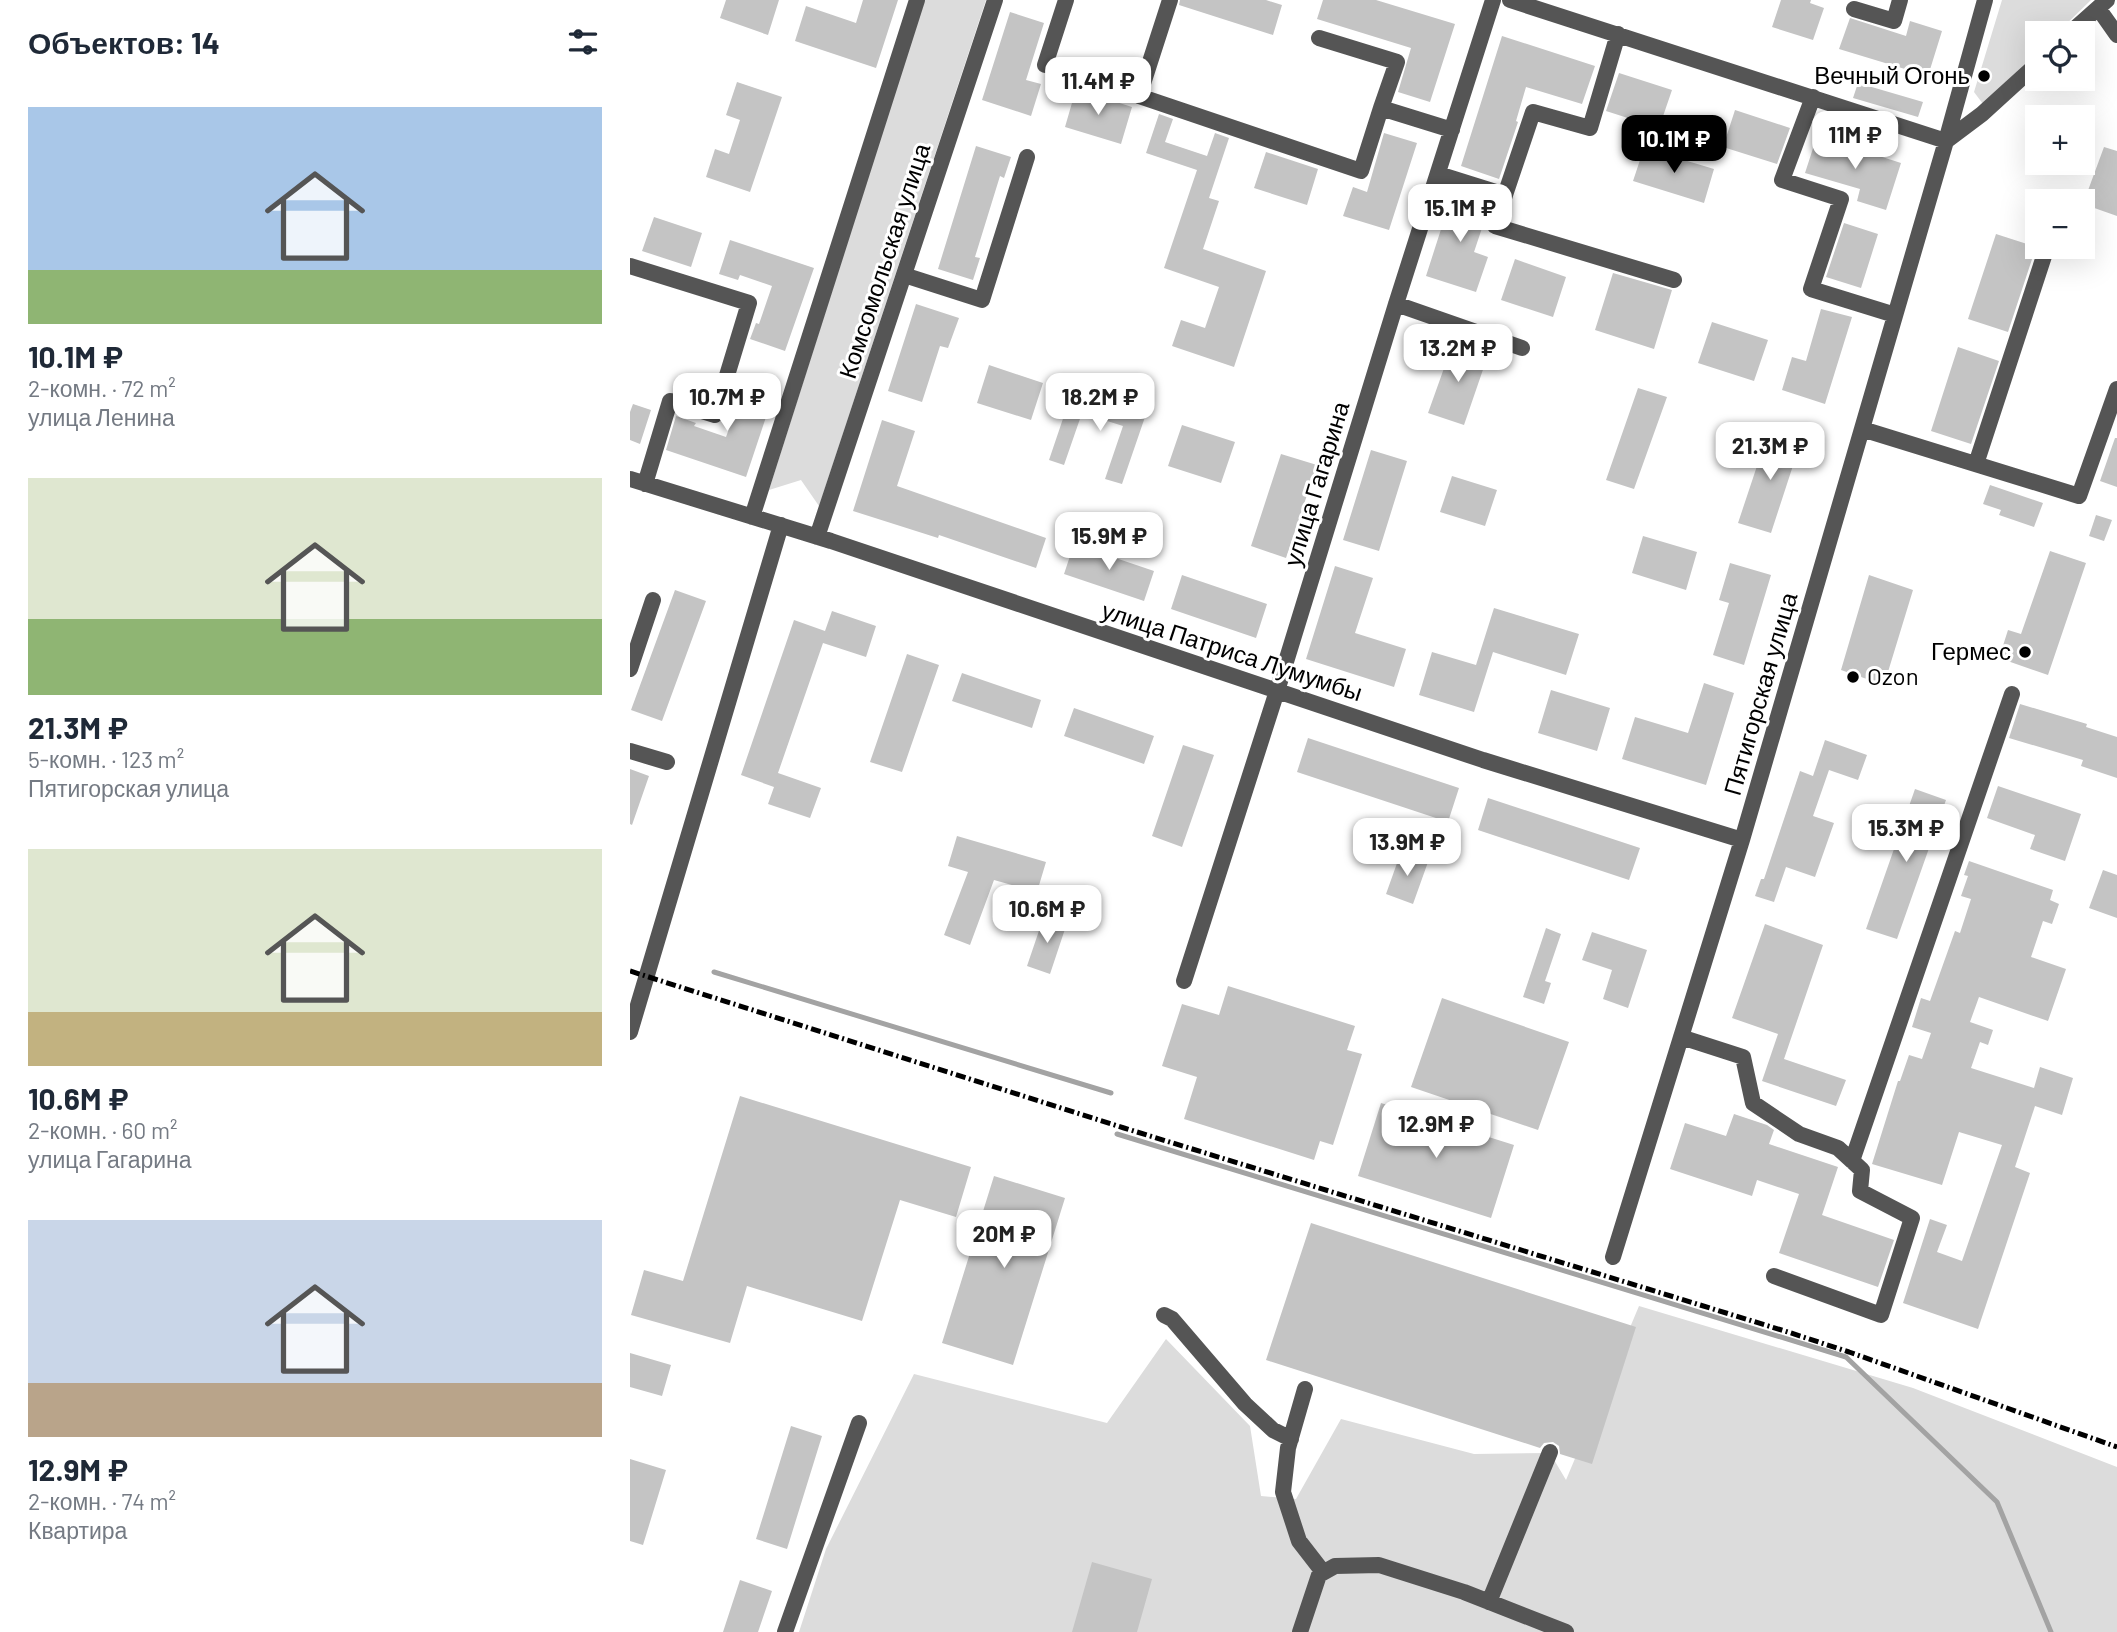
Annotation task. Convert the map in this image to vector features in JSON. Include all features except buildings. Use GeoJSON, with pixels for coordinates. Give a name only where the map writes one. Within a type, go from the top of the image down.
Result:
{"type":"FeatureCollection","features":[{"type":"Feature","properties":{"kind":"street","name":"Комсомольская улица"},"geometry":{"type":"LineString","coordinates":[[752,517],[917,0]]}},
{"type":"Feature","properties":{"kind":"street","name":"Комсомольская улица"},"geometry":{"type":"LineString","coordinates":[[817,537],[995,0]]}},
{"type":"Feature","properties":{"kind":"street"},"geometry":{"type":"LineString","coordinates":[[1045,65],[1066,0]]}},
{"type":"Feature","properties":{"kind":"street"},"geometry":{"type":"LineString","coordinates":[[1170,0],[1139,96],[1360,171],[1397,62],[1320,38]]}},
{"type":"Feature","properties":{"kind":"street","name":"улица Гагарина"},"geometry":{"type":"LineString","coordinates":[[1184,981],[1277,691],[1395,304],[1493,0]]}},
{"type":"Feature","properties":{"kind":"street"},"geometry":{"type":"LineString","coordinates":[[1510,0],[1946,141],[1982,114],[2025,75]]}},
{"type":"Feature","properties":{"kind":"street"},"geometry":{"type":"LineString","coordinates":[[1854,9],[1894,21],[1900,0]]}},
{"type":"Feature","properties":{"kind":"street","name":"Пятигорская улица"},"geometry":{"type":"LineString","coordinates":[[1613,1258],[1742,840],[1985,0]]}},
{"type":"Feature","properties":{"kind":"street"},"geometry":{"type":"LineString","coordinates":[[2083,21],[2102,4],[2117,35]]}},
{"type":"Feature","properties":{"kind":"street"},"geometry":{"type":"LineString","coordinates":[[1618,34],[1590,128],[1533,113],[1495,226],[1674,279]]}},
{"type":"Feature","properties":{"kind":"street"},"geometry":{"type":"LineString","coordinates":[[1813,97],[1782,180],[1841,199],[1811,289],[1895,315]]}},
{"type":"Feature","properties":{"kind":"street"},"geometry":{"type":"LineString","coordinates":[[1381,108],[1452,130]]}},
{"type":"Feature","properties":{"kind":"street"},"geometry":{"type":"LineString","coordinates":[[904,275],[982,300],[1027,157]]}},
{"type":"Feature","properties":{"kind":"street"},"geometry":{"type":"LineString","coordinates":[[1438,174],[1505,195]]}},
{"type":"Feature","properties":{"kind":"street"},"geometry":{"type":"LineString","coordinates":[[1976,464],[2043,259]]}},
{"type":"Feature","properties":{"kind":"street"},"geometry":{"type":"LineString","coordinates":[[630,266],[749,303],[715,415],[670,401],[637,481]]}},
{"type":"Feature","properties":{"kind":"street"},"geometry":{"type":"LineString","coordinates":[[1395,304],[1522,348]]}},
{"type":"Feature","properties":{"kind":"street"},"geometry":{"type":"LineString","coordinates":[[1862,429],[2079,496],[2117,389]]}},
{"type":"Feature","properties":{"kind":"street","name":"улица Патриса Лумумбы"},"geometry":{"type":"LineString","coordinates":[[637,481],[817,537],[1483,760],[1742,840]]}},
{"type":"Feature","properties":{"kind":"street"},"geometry":{"type":"LineString","coordinates":[[630,1031],[780,525]]}},
{"type":"Feature","properties":{"kind":"street"},"geometry":{"type":"LineString","coordinates":[[630,669],[653,600]]}},
{"type":"Feature","properties":{"kind":"street"},"geometry":{"type":"LineString","coordinates":[[1852,1161],[2012,694]]}},
{"type":"Feature","properties":{"kind":"street"},"geometry":{"type":"LineString","coordinates":[[630,751],[667,762]]}},
{"type":"Feature","properties":{"kind":"street"},"geometry":{"type":"LineString","coordinates":[[1681,1037],[1743,1057],[1753,1103],[1799,1134],[1838,1148],[1862,1170],[1860,1191],[1912,1219],[1881,1315],[1774,1276]]}},
{"type":"Feature","properties":{"kind":"street"},"geometry":{"type":"LineString","coordinates":[[1164,1315],[1172,1319],[1245,1404],[1273,1430],[1291,1439]]}},
{"type":"Feature","properties":{"kind":"street"},"geometry":{"type":"LineString","coordinates":[[1305,1389],[1291,1439],[1283,1492],[1299,1541],[1323,1572]]}},
{"type":"Feature","properties":{"kind":"street"},"geometry":{"type":"LineString","coordinates":[[785,1632],[859,1423]]}},
{"type":"Feature","properties":{"kind":"street"},"geometry":{"type":"LineString","coordinates":[[1489,1602],[1550,1452]]}},
{"type":"Feature","properties":{"kind":"street"},"geometry":{"type":"LineString","coordinates":[[1300,1632],[1319,1575],[1335,1566],[1379,1565],[1489,1602],[1566,1632]]}},
{"type":"Feature","properties":{"kind":"shaded area"},"geometry":{"type":"Polygon","coordinates":[[[924,0],[986,0],[819,506],[801,480],[769,490],[924,0]]]}},
{"type":"Feature","properties":{"kind":"shaded area"},"geometry":{"type":"Polygon","coordinates":[[[2002,0],[2091,0],[2069,21],[2025,21],[2025,64],[1983,104],[1974,92],[2002,0]]]}},
{"type":"Feature","properties":{"kind":"shaded area"},"geometry":{"type":"Polygon","coordinates":[[[1639,1306],[1913,1388],[2117,1467],[2117,1632],[799,1632],[826,1549],[914,1374],[1107,1423],[1166,1339],[1250,1426],[1261,1496],[1296,1499],[1341,1419],[1474,1454],[1550,1453],[1566,1480],[1639,1306]]]}},
{"type":"Feature","properties":{"kind":"waterway"},"geometry":{"type":"LineString","coordinates":[[714,972],[1111,1093]]}},
{"type":"Feature","properties":{"kind":"waterway"},"geometry":{"type":"LineString","coordinates":[[1117,1134],[1846,1357],[1997,1502],[2051,1632]]}},
{"type":"Feature","properties":{"kind":"railway"},"geometry":{"type":"LineString","coordinates":[[630,971],[1124,1128],[1788,1332],[2117,1447]]}},
{"type":"Feature","properties":{"kind":"place","name":"Вечный Огонь"},"geometry":{"type":"Point","coordinates":[1984,76]}},
{"type":"Feature","properties":{"kind":"place","name":"Гермес"},"geometry":{"type":"Point","coordinates":[2025,652]}},
{"type":"Feature","properties":{"kind":"place","name":"Ozon"},"geometry":{"type":"Point","coordinates":[1853,677]}}]}
